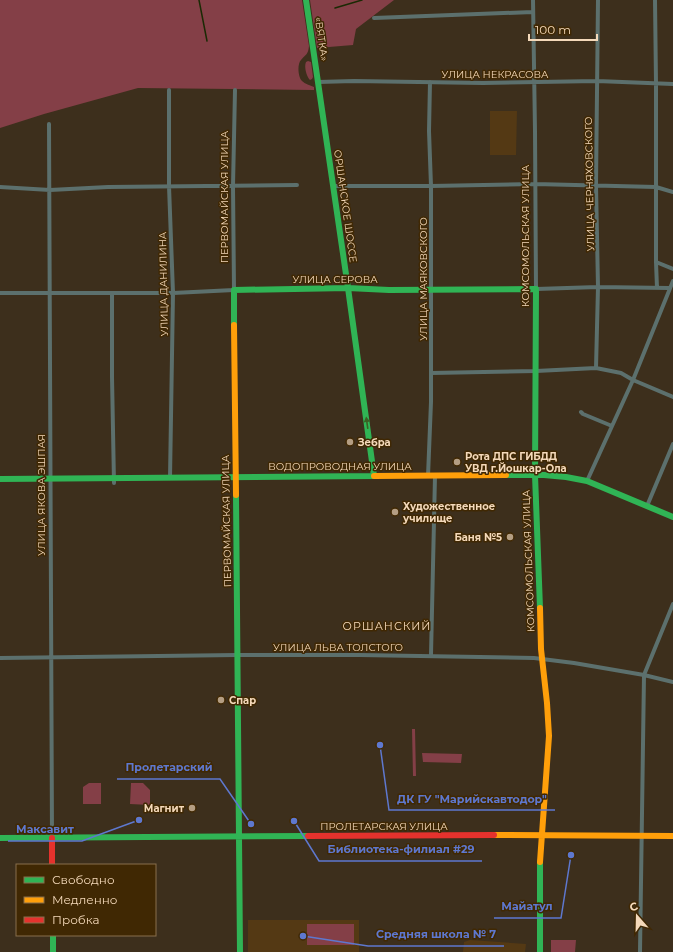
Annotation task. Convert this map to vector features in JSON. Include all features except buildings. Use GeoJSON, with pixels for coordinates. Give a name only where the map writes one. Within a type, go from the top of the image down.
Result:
{"type":"FeatureCollection","features":[{"type":"Feature","properties":{"kind":"main road","name":"«ВЯТКА»"},"geometry":{"type":"LineString","coordinates":[[306,0],[318,82]]}},
{"type":"Feature","properties":{"kind":"main road","name":"ОРШАНСКОЕ ШОССЕ"},"geometry":{"type":"LineString","coordinates":[[318,82],[374,476]]}},
{"type":"Feature","properties":{"kind":"main road","name":"УЛИЦА СЕРОВА"},"geometry":{"type":"LineString","coordinates":[[234,290],[348,288],[389,290],[536,289]]}},
{"type":"Feature","properties":{"kind":"main road","name":"КОМСОМОЛЬСКАЯ УЛИЦА"},"geometry":{"type":"LineString","coordinates":[[536,289],[535,475],[541,649],[549,736],[540,867],[540,952]]}},
{"type":"Feature","properties":{"kind":"main road","name":"ПЕРВОМАЙСКАЯ УЛИЦА"},"geometry":{"type":"LineString","coordinates":[[234,290],[240,952]]}},
{"type":"Feature","properties":{"kind":"main road","name":"ВОДОПРОВОДНАЯ УЛИЦА"},"geometry":{"type":"LineString","coordinates":[[0,479],[114,481],[170,478],[535,475],[566,477],[587,481],[673,517]]}},
{"type":"Feature","properties":{"kind":"main road","name":"ПРОЛЕТАРСКАЯ УЛИЦА"},"geometry":{"type":"LineString","coordinates":[[0,838],[542,835],[673,836]]}},
{"type":"Feature","properties":{"kind":"main road","name":"УЛИЦА ЯКОВА ЭШПАЯ"},"geometry":{"type":"LineString","coordinates":[[52,838],[52,864]]}},
{"type":"Feature","properties":{"kind":"main road"},"geometry":{"type":"LineString","coordinates":[[53,936],[53,952]]}},
{"type":"Feature","properties":{"kind":"street","name":"КОМСОМОЛЬСКАЯ УЛИЦА"},"geometry":{"type":"LineString","coordinates":[[533,0],[536,289]]}},
{"type":"Feature","properties":{"kind":"street","name":"УЛИЦА ЧЕРНЯХОВСКОГО"},"geometry":{"type":"LineString","coordinates":[[596,368],[598,288],[596,81],[598,0]]}},
{"type":"Feature","properties":{"kind":"street"},"geometry":{"type":"LineString","coordinates":[[655,0],[657,288]]}},
{"type":"Feature","properties":{"kind":"street"},"geometry":{"type":"LineString","coordinates":[[374,18],[533,12]]}},
{"type":"Feature","properties":{"kind":"street","name":"УЛИЦА НЕКРАСОВА"},"geometry":{"type":"LineString","coordinates":[[318,82],[534,83],[596,81],[673,84]]}},
{"type":"Feature","properties":{"kind":"street","name":"УЛИЦА МАЯКОВСКОГО"},"geometry":{"type":"LineString","coordinates":[[430,82],[429,131],[431,186],[430,290],[432,476],[431,655]]}},
{"type":"Feature","properties":{"kind":"street","name":"УЛИЦА ДАНИЛИНА"},"geometry":{"type":"LineString","coordinates":[[169,90],[169,186],[173,293],[170,478]]}},
{"type":"Feature","properties":{"kind":"street","name":"ПЕРВОМАЙСКАЯ УЛИЦА"},"geometry":{"type":"LineString","coordinates":[[234,290],[235,90]]}},
{"type":"Feature","properties":{"kind":"street","name":"УЛИЦА ЯКОВА ЭШПАЯ"},"geometry":{"type":"LineString","coordinates":[[49,124],[52,838]]}},
{"type":"Feature","properties":{"kind":"street"},"geometry":{"type":"LineString","coordinates":[[333,186],[536,184],[596,185],[656,187],[673,192]]}},
{"type":"Feature","properties":{"kind":"street"},"geometry":{"type":"LineString","coordinates":[[0,186],[50,190],[108,186],[297,185]]}},
{"type":"Feature","properties":{"kind":"street"},"geometry":{"type":"LineString","coordinates":[[656,262],[673,269]]}},
{"type":"Feature","properties":{"kind":"street"},"geometry":{"type":"LineString","coordinates":[[587,481],[633,380],[673,281]]}},
{"type":"Feature","properties":{"kind":"street","name":"УЛИЦА СЕРОВА"},"geometry":{"type":"LineString","coordinates":[[536,289],[670,288]]}},
{"type":"Feature","properties":{"kind":"street","name":"УЛИЦА СЕРОВА"},"geometry":{"type":"LineString","coordinates":[[0,293],[173,293],[234,290]]}},
{"type":"Feature","properties":{"kind":"street"},"geometry":{"type":"LineString","coordinates":[[112,293],[114,481]]}},
{"type":"Feature","properties":{"kind":"street"},"geometry":{"type":"LineString","coordinates":[[431,373],[596,368],[621,373],[673,398]]}},
{"type":"Feature","properties":{"kind":"street"},"geometry":{"type":"LineString","coordinates":[[581,412],[612,426]]}},
{"type":"Feature","properties":{"kind":"street"},"geometry":{"type":"LineString","coordinates":[[647,506],[673,444]]}},
{"type":"Feature","properties":{"kind":"street"},"geometry":{"type":"LineString","coordinates":[[640,952],[644,675],[673,604]]}},
{"type":"Feature","properties":{"kind":"street","name":"УЛИЦА ЛЬВА ТОЛСТОГО"},"geometry":{"type":"LineString","coordinates":[[0,658],[237,655],[431,655],[542,658],[644,675],[673,682]]}},
{"type":"Feature","properties":{"kind":"shaded area"},"geometry":{"type":"Polygon","coordinates":[[[0,0],[302,0],[309,46],[307,53],[300,62],[299,74],[302,81],[314,87],[314,90],[138,88],[0,128],[0,0]]]}},
{"type":"Feature","properties":{"kind":"shaded area"},"geometry":{"type":"Polygon","coordinates":[[[310,0],[394,0],[356,29],[353,45],[317,48],[310,0]]]}},
{"type":"Feature","properties":{"kind":"shaded area"},"geometry":{"type":"Polygon","coordinates":[[[308,61],[311,62],[313,77],[310,80],[307,76],[305,68],[305,64],[308,61]]]}},
{"type":"Feature","properties":{"kind":"shaded area"},"geometry":{"type":"Polygon","coordinates":[[[490,111],[517,111],[516,155],[490,155],[490,111]]]}},
{"type":"Feature","properties":{"kind":"shaded area"},"geometry":{"type":"Polygon","coordinates":[[[412,729],[415,729],[416,776],[413,776],[412,729]]]}},
{"type":"Feature","properties":{"kind":"shaded area"},"geometry":{"type":"Polygon","coordinates":[[[422,753],[462,754],[461,763],[423,762],[422,753]]]}},
{"type":"Feature","properties":{"kind":"shaded area"},"geometry":{"type":"Polygon","coordinates":[[[89,783],[101,783],[101,804],[83,804],[83,787],[89,783]]]}},
{"type":"Feature","properties":{"kind":"shaded area"},"geometry":{"type":"Polygon","coordinates":[[[131,783],[143,783],[150,790],[150,805],[130,804],[131,783]]]}},
{"type":"Feature","properties":{"kind":"shaded area"},"geometry":{"type":"Polygon","coordinates":[[[248,920],[359,920],[359,952],[248,952],[248,920]]]}},
{"type":"Feature","properties":{"kind":"shaded area"},"geometry":{"type":"Polygon","coordinates":[[[307,924],[354,924],[354,945],[307,945],[307,924]]]}},
{"type":"Feature","properties":{"kind":"shaded area"},"geometry":{"type":"Polygon","coordinates":[[[470,940],[526,944],[525,952],[463,952],[464,942],[470,940]]]}},
{"type":"Feature","properties":{"kind":"shaded area"},"geometry":{"type":"Polygon","coordinates":[[[551,940],[576,940],[575,952],[551,952],[551,940]]]}},
{"type":"Feature","properties":{"kind":"waterway"},"geometry":{"type":"LineString","coordinates":[[199,0],[207,41]]}},
{"type":"Feature","properties":{"kind":"waterway"},"geometry":{"type":"LineString","coordinates":[[335,8],[362,0]]}},
{"type":"Feature","properties":{"kind":"traffic: fast"},"geometry":{"type":"LineString","coordinates":[[234,325],[234,290],[348,288],[306,0]]}},
{"type":"Feature","properties":{"kind":"traffic: fast"},"geometry":{"type":"LineString","coordinates":[[348,288],[389,290],[536,289],[535,475],[540,608]]}},
{"type":"Feature","properties":{"kind":"traffic: fast"},"geometry":{"type":"LineString","coordinates":[[348,288],[374,476]]}},
{"type":"Feature","properties":{"kind":"traffic: fast"},"geometry":{"type":"LineString","coordinates":[[506,475],[544,475],[587,481],[673,517]]}},
{"type":"Feature","properties":{"kind":"traffic: fast"},"geometry":{"type":"LineString","coordinates":[[0,479],[374,476]]}},
{"type":"Feature","properties":{"kind":"traffic: fast"},"geometry":{"type":"LineString","coordinates":[[236,495],[240,952]]}},
{"type":"Feature","properties":{"kind":"traffic: fast"},"geometry":{"type":"LineString","coordinates":[[0,838],[308,836]]}},
{"type":"Feature","properties":{"kind":"traffic: fast"},"geometry":{"type":"LineString","coordinates":[[540,862],[540,952]]}},
{"type":"Feature","properties":{"kind":"traffic: fast"},"geometry":{"type":"LineString","coordinates":[[53,936],[53,952]]}},
{"type":"Feature","properties":{"kind":"traffic: slow"},"geometry":{"type":"LineString","coordinates":[[234,325],[236,495]]}},
{"type":"Feature","properties":{"kind":"traffic: slow"},"geometry":{"type":"LineString","coordinates":[[374,476],[506,475]]}},
{"type":"Feature","properties":{"kind":"traffic: slow"},"geometry":{"type":"LineString","coordinates":[[540,608],[541,649],[549,736],[540,862]]}},
{"type":"Feature","properties":{"kind":"traffic: slow"},"geometry":{"type":"LineString","coordinates":[[494,835],[673,836]]}},
{"type":"Feature","properties":{"kind":"traffic: jam"},"geometry":{"type":"LineString","coordinates":[[308,836],[494,835]]}},
{"type":"Feature","properties":{"kind":"traffic: jam"},"geometry":{"type":"LineString","coordinates":[[52,838],[52,864]]}},
{"type":"Feature","properties":{"kind":"place","name":"Зебра"},"geometry":{"type":"Point","coordinates":[350,442]}},
{"type":"Feature","properties":{"kind":"place","name":"Рота ДПС ГИБДД УВД г.Йошкар-Ола"},"geometry":{"type":"Point","coordinates":[457,462]}},
{"type":"Feature","properties":{"kind":"place","name":"Художественное училище"},"geometry":{"type":"Point","coordinates":[395,512]}},
{"type":"Feature","properties":{"kind":"place","name":"Баня №5"},"geometry":{"type":"Point","coordinates":[510,537]}},
{"type":"Feature","properties":{"kind":"place","name":"Спар"},"geometry":{"type":"Point","coordinates":[221,700]}},
{"type":"Feature","properties":{"kind":"place","name":"ДК ГУ \"Марийскавтодор\""},"geometry":{"type":"Point","coordinates":[380,745]}},
{"type":"Feature","properties":{"kind":"place","name":"Магнит"},"geometry":{"type":"Point","coordinates":[192,808]}},
{"type":"Feature","properties":{"kind":"place","name":"Максавит"},"geometry":{"type":"Point","coordinates":[139,820]}},
{"type":"Feature","properties":{"kind":"place","name":"Библиотека-филиал #29"},"geometry":{"type":"Point","coordinates":[294,821]}},
{"type":"Feature","properties":{"kind":"place","name":"Пролетарский"},"geometry":{"type":"Point","coordinates":[251,824]}},
{"type":"Feature","properties":{"kind":"place","name":"Майатул"},"geometry":{"type":"Point","coordinates":[571,855]}},
{"type":"Feature","properties":{"kind":"place","name":"Средняя школа № 7"},"geometry":{"type":"Point","coordinates":[303,936]}},
{"type":"Feature","properties":{"kind":"district","name":"ОРШАНСКИЙ"},"geometry":{"type":"Point","coordinates":[387,626]}}]}
